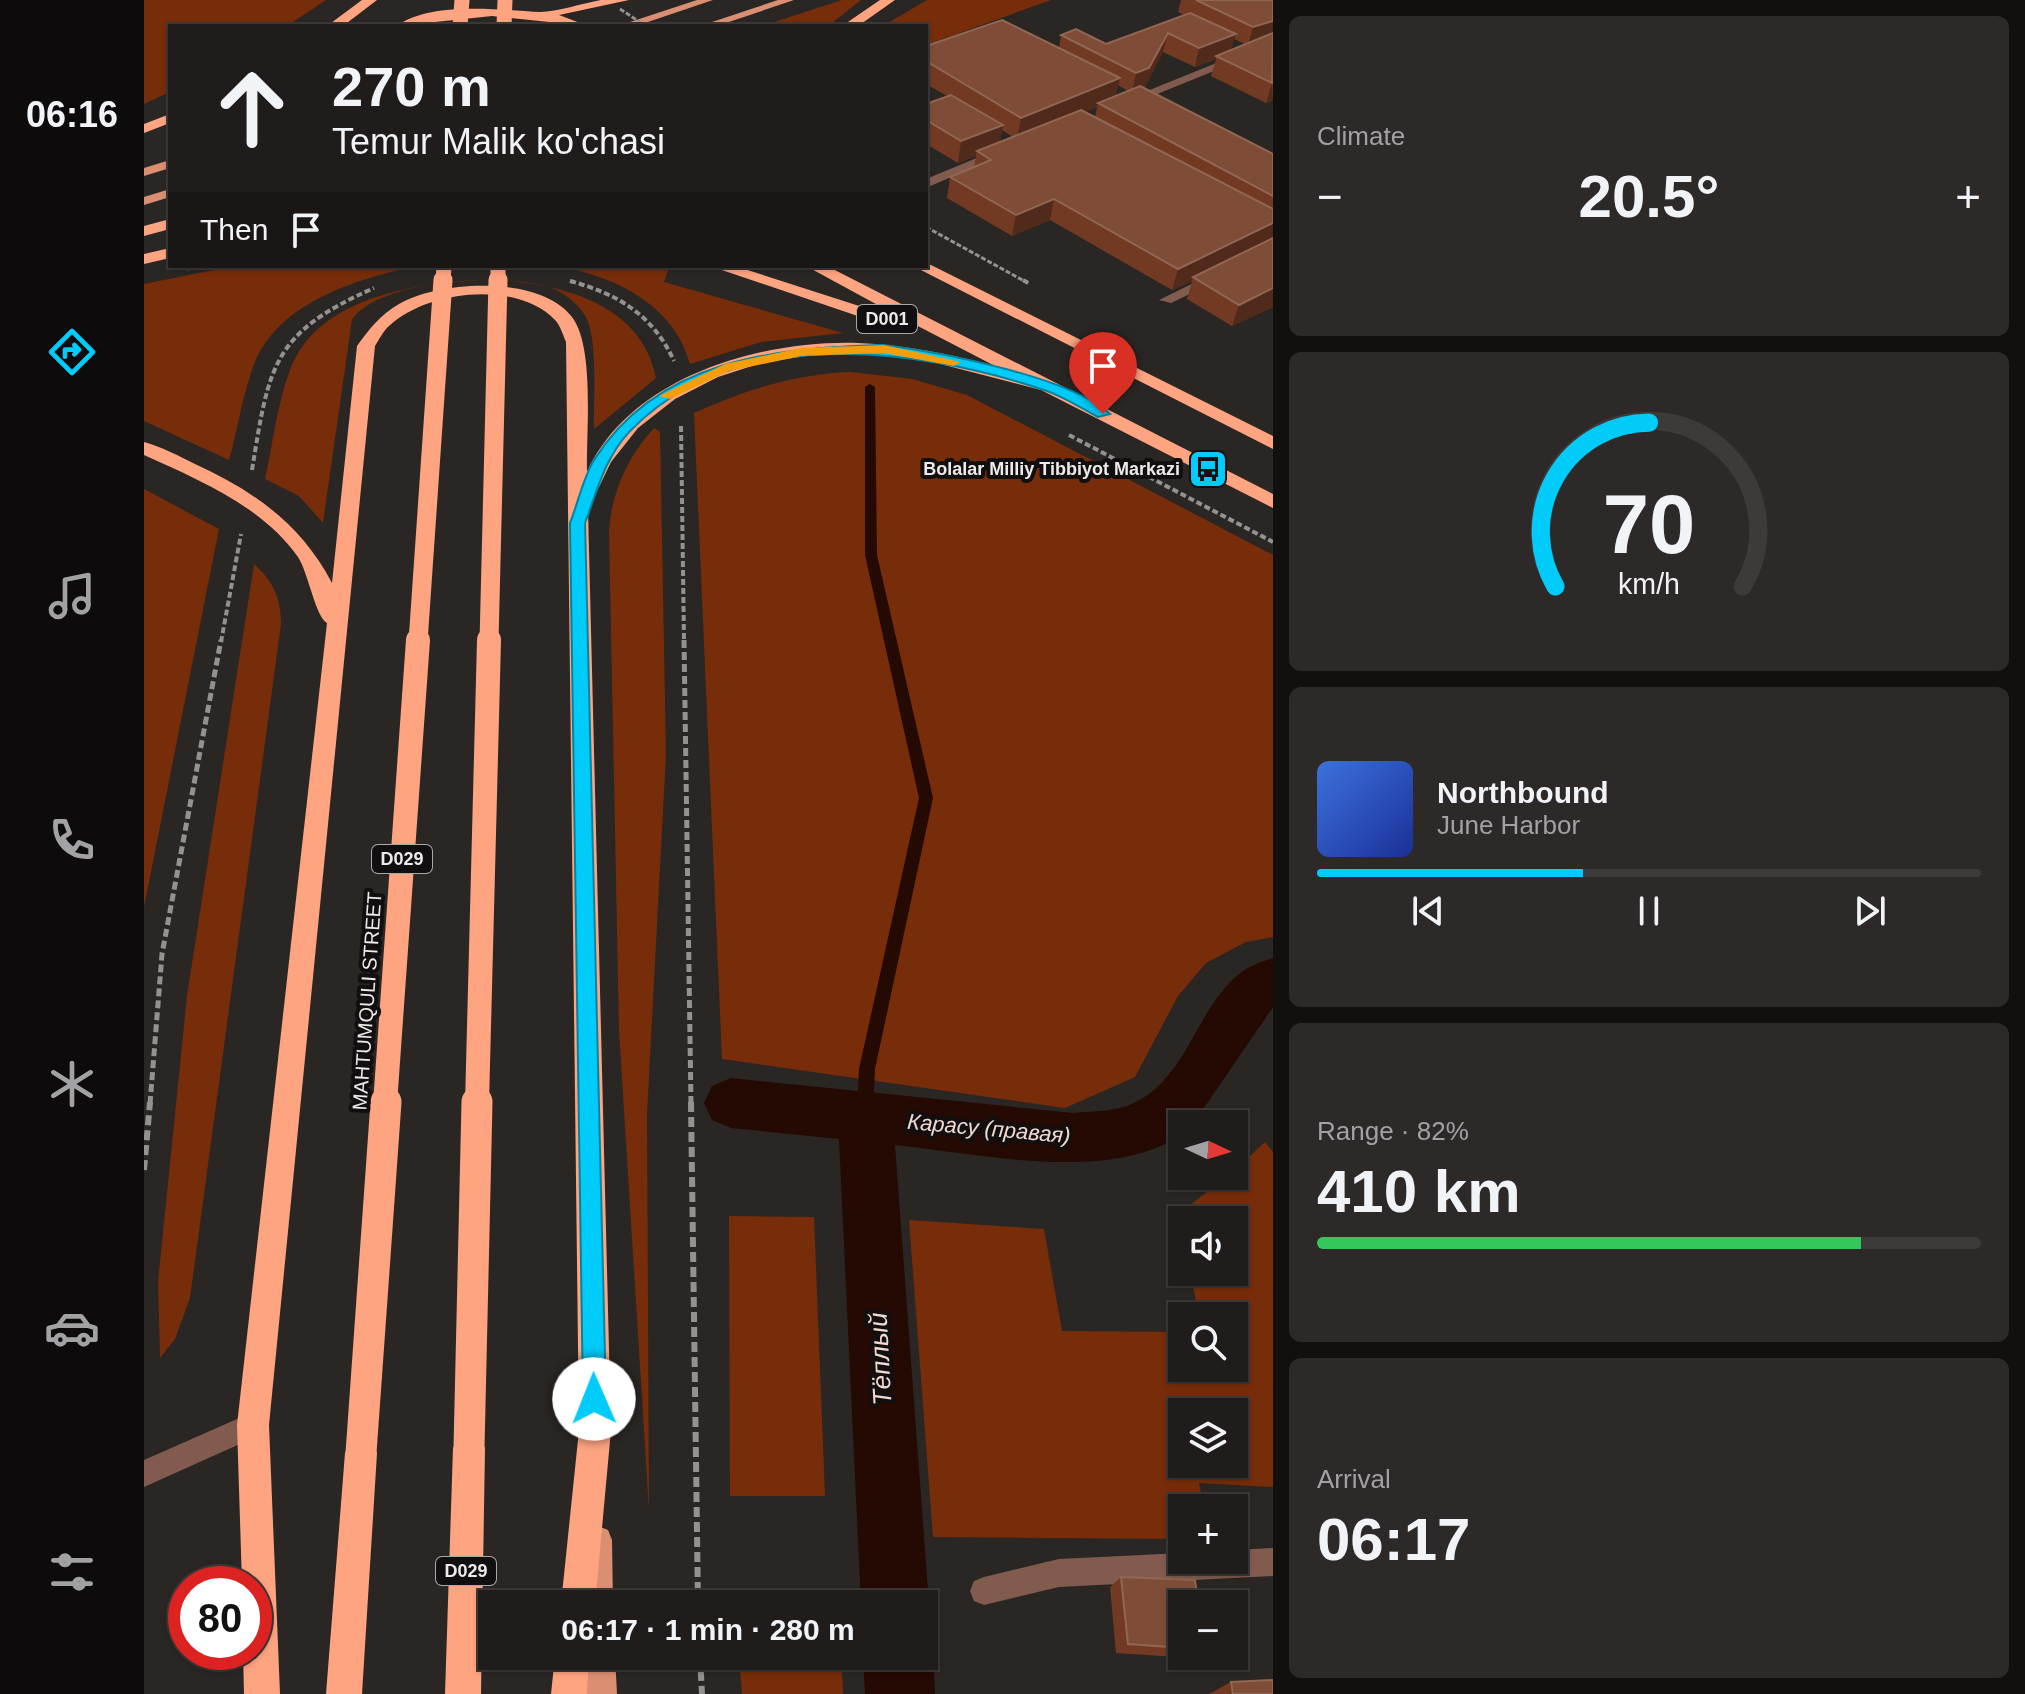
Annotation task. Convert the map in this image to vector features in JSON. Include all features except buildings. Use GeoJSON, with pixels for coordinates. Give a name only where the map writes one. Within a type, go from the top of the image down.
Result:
{"type":"FeatureCollection","features":[{"type":"Feature","properties":{"kind":"highway"},"geometry":{"type":"LineString","coordinates":[[337,24],[371,0]]}},
{"type":"Feature","properties":{"kind":"highway"},"geometry":{"type":"LineString","coordinates":[[372,20],[377,0]]}},
{"type":"Feature","properties":{"kind":"highway"},"geometry":{"type":"LineString","coordinates":[[460,24],[462,0]]}},
{"type":"Feature","properties":{"kind":"highway"},"geometry":{"type":"LineString","coordinates":[[504,24],[505,0]]}},
{"type":"Feature","properties":{"kind":"highway"},"geometry":{"type":"LineString","coordinates":[[852,24],[889,0]]}},
{"type":"Feature","properties":{"kind":"highway"},"geometry":{"type":"LineString","coordinates":[[413,24],[452,15],[529,14],[563,6],[621,5]]}},
{"type":"Feature","properties":{"kind":"highway"},"geometry":{"type":"LineString","coordinates":[[563,6],[579,24]]}},
{"type":"Feature","properties":{"kind":"highway"},"geometry":{"type":"LineString","coordinates":[[529,14],[575,24]]}},
{"type":"Feature","properties":{"kind":"highway"},"geometry":{"type":"LineString","coordinates":[[144,129],[168,119]]}},
{"type":"Feature","properties":{"kind":"highway"},"geometry":{"type":"LineString","coordinates":[[144,231],[168,225]]}},
{"type":"Feature","properties":{"kind":"highway"},"geometry":{"type":"LineString","coordinates":[[144,259],[168,253]]}},
{"type":"Feature","properties":{"kind":"highway","name":"MAHTUMQULI STREET"},"geometry":{"type":"LineString","coordinates":[[344,1694],[444,268]]}},
{"type":"Feature","properties":{"kind":"highway","name":"D029"},"geometry":{"type":"LineString","coordinates":[[463,1694],[498,268]]}},
{"type":"Feature","properties":{"kind":"highway","name":"D001"},"geometry":{"type":"LineString","coordinates":[[724,268],[891,320],[1051,387]]}},
{"type":"Feature","properties":{"kind":"highway","name":"D001"},"geometry":{"type":"LineString","coordinates":[[818,268],[1273,502]]}},
{"type":"Feature","properties":{"kind":"highway"},"geometry":{"type":"LineString","coordinates":[[927,268],[1273,443]]}},
{"type":"Feature","properties":{"kind":"highway"},"geometry":{"type":"LineString","coordinates":[[262,1694],[253,1425],[366,346],[374,327],[385,316],[430,296],[494,292],[549,305],[569,321],[575,342],[595,1430],[579,1590]]}},
{"type":"Feature","properties":{"kind":"highway"},"geometry":{"type":"LineString","coordinates":[[578,523],[599,463],[641,413],[678,389],[750,361],[801,352],[884,349],[937,358],[1051,387]]}},
{"type":"Feature","properties":{"kind":"highway"},"geometry":{"type":"LineString","coordinates":[[144,448],[256,506],[295,536],[321,577],[328,601],[332,681]]}},
{"type":"Feature","properties":{"kind":"highway"},"geometry":{"type":"LineString","coordinates":[[569,1694],[571,1670]]}},
{"type":"Feature","properties":{"kind":"main road"},"geometry":{"type":"LineString","coordinates":[[630,24],[708,0]]}},
{"type":"Feature","properties":{"kind":"main road"},"geometry":{"type":"LineString","coordinates":[[712,24],[789,0]]}},
{"type":"Feature","properties":{"kind":"main road"},"geometry":{"type":"LineString","coordinates":[[144,172],[168,165]]}},
{"type":"Feature","properties":{"kind":"main road"},"geometry":{"type":"LineString","coordinates":[[144,201],[168,194]]}},
{"type":"Feature","properties":{"kind":"main road"},"geometry":{"type":"LineString","coordinates":[[595,1430],[599,1590]]}},
{"type":"Feature","properties":{"kind":"main road"},"geometry":{"type":"LineString","coordinates":[[601,1670],[602,1694]]}},
{"type":"Feature","properties":{"kind":"street"},"geometry":{"type":"LineString","coordinates":[[1117,99],[1131,100],[1273,43]]}},
{"type":"Feature","properties":{"kind":"street"},"geometry":{"type":"LineString","coordinates":[[1233,47],[1247,53]]}},
{"type":"Feature","properties":{"kind":"street"},"geometry":{"type":"LineString","coordinates":[[928,183],[1015,147],[1003,140]]}},
{"type":"Feature","properties":{"kind":"street"},"geometry":{"type":"LineString","coordinates":[[1166,300],[1220,274]]}},
{"type":"Feature","properties":{"kind":"street"},"geometry":{"type":"LineString","coordinates":[[144,1474],[253,1425]]}},
{"type":"Feature","properties":{"kind":"street"},"geometry":{"type":"LineString","coordinates":[[984,1591],[1059,1573],[1273,1562]]}},
{"type":"Feature","properties":{"kind":"path"},"geometry":{"type":"LineString","coordinates":[[621,5],[644,24]]}},
{"type":"Feature","properties":{"kind":"path"},"geometry":{"type":"LineString","coordinates":[[681,417],[698,1590]]}},
{"type":"Feature","properties":{"kind":"path"},"geometry":{"type":"LineString","coordinates":[[1059,430],[1273,542]]}},
{"type":"Feature","properties":{"kind":"path"},"geometry":{"type":"LineString","coordinates":[[144,1170],[162,954],[243,526]]}},
{"type":"Feature","properties":{"kind":"path"},"geometry":{"type":"LineString","coordinates":[[701,1670],[702,1694]]}},
{"type":"Feature","properties":{"kind":"shaded area"},"geometry":{"type":"Polygon","coordinates":[[[144,0],[326,0],[290,24],[168,24],[168,93],[144,104],[144,0]]]}},
{"type":"Feature","properties":{"kind":"shaded area"},"geometry":{"type":"Polygon","coordinates":[[[842,0],[861,0],[831,24],[768,24],[842,0]]]}},
{"type":"Feature","properties":{"kind":"shaded area"},"geometry":{"type":"Polygon","coordinates":[[[927,0],[1051,0],[928,44],[928,24],[886,24],[927,0]]]}},
{"type":"Feature","properties":{"kind":"shaded area"},"geometry":{"type":"Polygon","coordinates":[[[224,268],[409,268],[344,287],[298,311],[278,327],[263,347],[252,370],[229,460],[144,421],[144,284],[224,268]]]}},
{"type":"Feature","properties":{"kind":"shaded area"},"geometry":{"type":"Polygon","coordinates":[[[566,268],[668,270],[664,282],[843,333],[761,342],[690,364],[682,343],[656,309],[619,285],[566,268]]]}},
{"type":"Feature","properties":{"kind":"shaded area"},"geometry":{"type":"Polygon","coordinates":[[[433,285],[388,296],[366,306],[352,320],[323,523],[299,496],[265,479],[278,410],[290,370],[304,344],[325,323],[350,308],[379,296],[410,288],[433,285]]]}},
{"type":"Feature","properties":{"kind":"shaded area"},"geometry":{"type":"Polygon","coordinates":[[[549,287],[574,294],[618,316],[635,333],[648,353],[656,378],[594,429],[594,369],[589,324],[572,301],[549,287]]]}},
{"type":"Feature","properties":{"kind":"shaded area"},"geometry":{"type":"Polygon","coordinates":[[[851,372],[912,379],[967,395],[1273,555],[1273,937],[1246,942],[1206,963],[1178,996],[1135,1077],[1065,1108],[722,1059],[694,413],[771,385],[810,376],[851,372]]]}},
{"type":"Feature","properties":{"kind":"shaded area"},"geometry":{"type":"Polygon","coordinates":[[[654,428],[660,432],[666,754],[647,1114],[649,1510],[619,1030],[609,531],[622,476],[654,428]]]}},
{"type":"Feature","properties":{"kind":"shaded area"},"geometry":{"type":"Polygon","coordinates":[[[144,489],[219,529],[144,907],[144,489]]]}},
{"type":"Feature","properties":{"kind":"shaded area"},"geometry":{"type":"Polygon","coordinates":[[[254,564],[275,591],[281,624],[190,1298],[175,1339],[160,1358],[158,1282],[187,996],[254,564]]]}},
{"type":"Feature","properties":{"kind":"shaded area"},"geometry":{"type":"Polygon","coordinates":[[[1265,1142],[1273,1152],[1273,1487],[1199,1483],[1201,1494],[1168,1494],[1168,1539],[933,1537],[909,1220],[1044,1229],[1062,1331],[1168,1332],[1168,1382],[1248,1382],[1248,1302],[1196,1302],[1193,1286],[1248,1286],[1248,1206],[1189,1206],[1209,1190],[1248,1190],[1248,1158],[1265,1142]]]}},
{"type":"Feature","properties":{"kind":"shaded area"},"geometry":{"type":"Polygon","coordinates":[[[729,1216],[814,1217],[825,1496],[730,1496],[729,1216]]]}},
{"type":"Feature","properties":{"kind":"shaded area"},"geometry":{"type":"Polygon","coordinates":[[[740,1670],[842,1670],[843,1694],[742,1694],[740,1670]]]}},
{"type":"Feature","properties":{"kind":"waterway"},"geometry":{"type":"LineString","coordinates":[[865,1115],[867,1069],[926,798],[871,555],[870,387]]}},
{"type":"Feature","properties":{"kind":"waterway","name":"Карасу (правая)"},"geometry":{"type":"LineString","coordinates":[[865,1117],[1073,1138],[1108,1136],[1135,1130],[1174,1107],[1189,1090],[1246,1001],[1261,986],[1273,980]]}},
{"type":"Feature","properties":{"kind":"waterway","name":"Карасу (правая)"},"geometry":{"type":"LineString","coordinates":[[731,1103],[865,1117]]}},
{"type":"Feature","properties":{"kind":"waterway","name":"Тёплый"},"geometry":{"type":"LineString","coordinates":[[865,1117],[894,1590]]}},
{"type":"Feature","properties":{"kind":"waterway","name":"Тёплый"},"geometry":{"type":"LineString","coordinates":[[899,1670],[900,1694]]}},
{"type":"Feature","properties":{"kind":"slow traffic"},"geometry":{"type":"LineString","coordinates":[[665,396],[725,368],[801,352],[884,349],[954,362]]}},
{"type":"Feature","properties":{"kind":"place","name":"Bolalar Milliy Tibbiyot Markazi"},"geometry":{"type":"Point","coordinates":[1208,469]}},
{"type":"Feature","properties":{"kind":"route"},"geometry":{"type":"LineString","coordinates":[[594,1399],[578,523],[599,463],[625,428],[641,413],[678,389],[725,368],[750,361],[827,349],[884,349],[919,354],[1051,387],[1103,414]]}}]}
